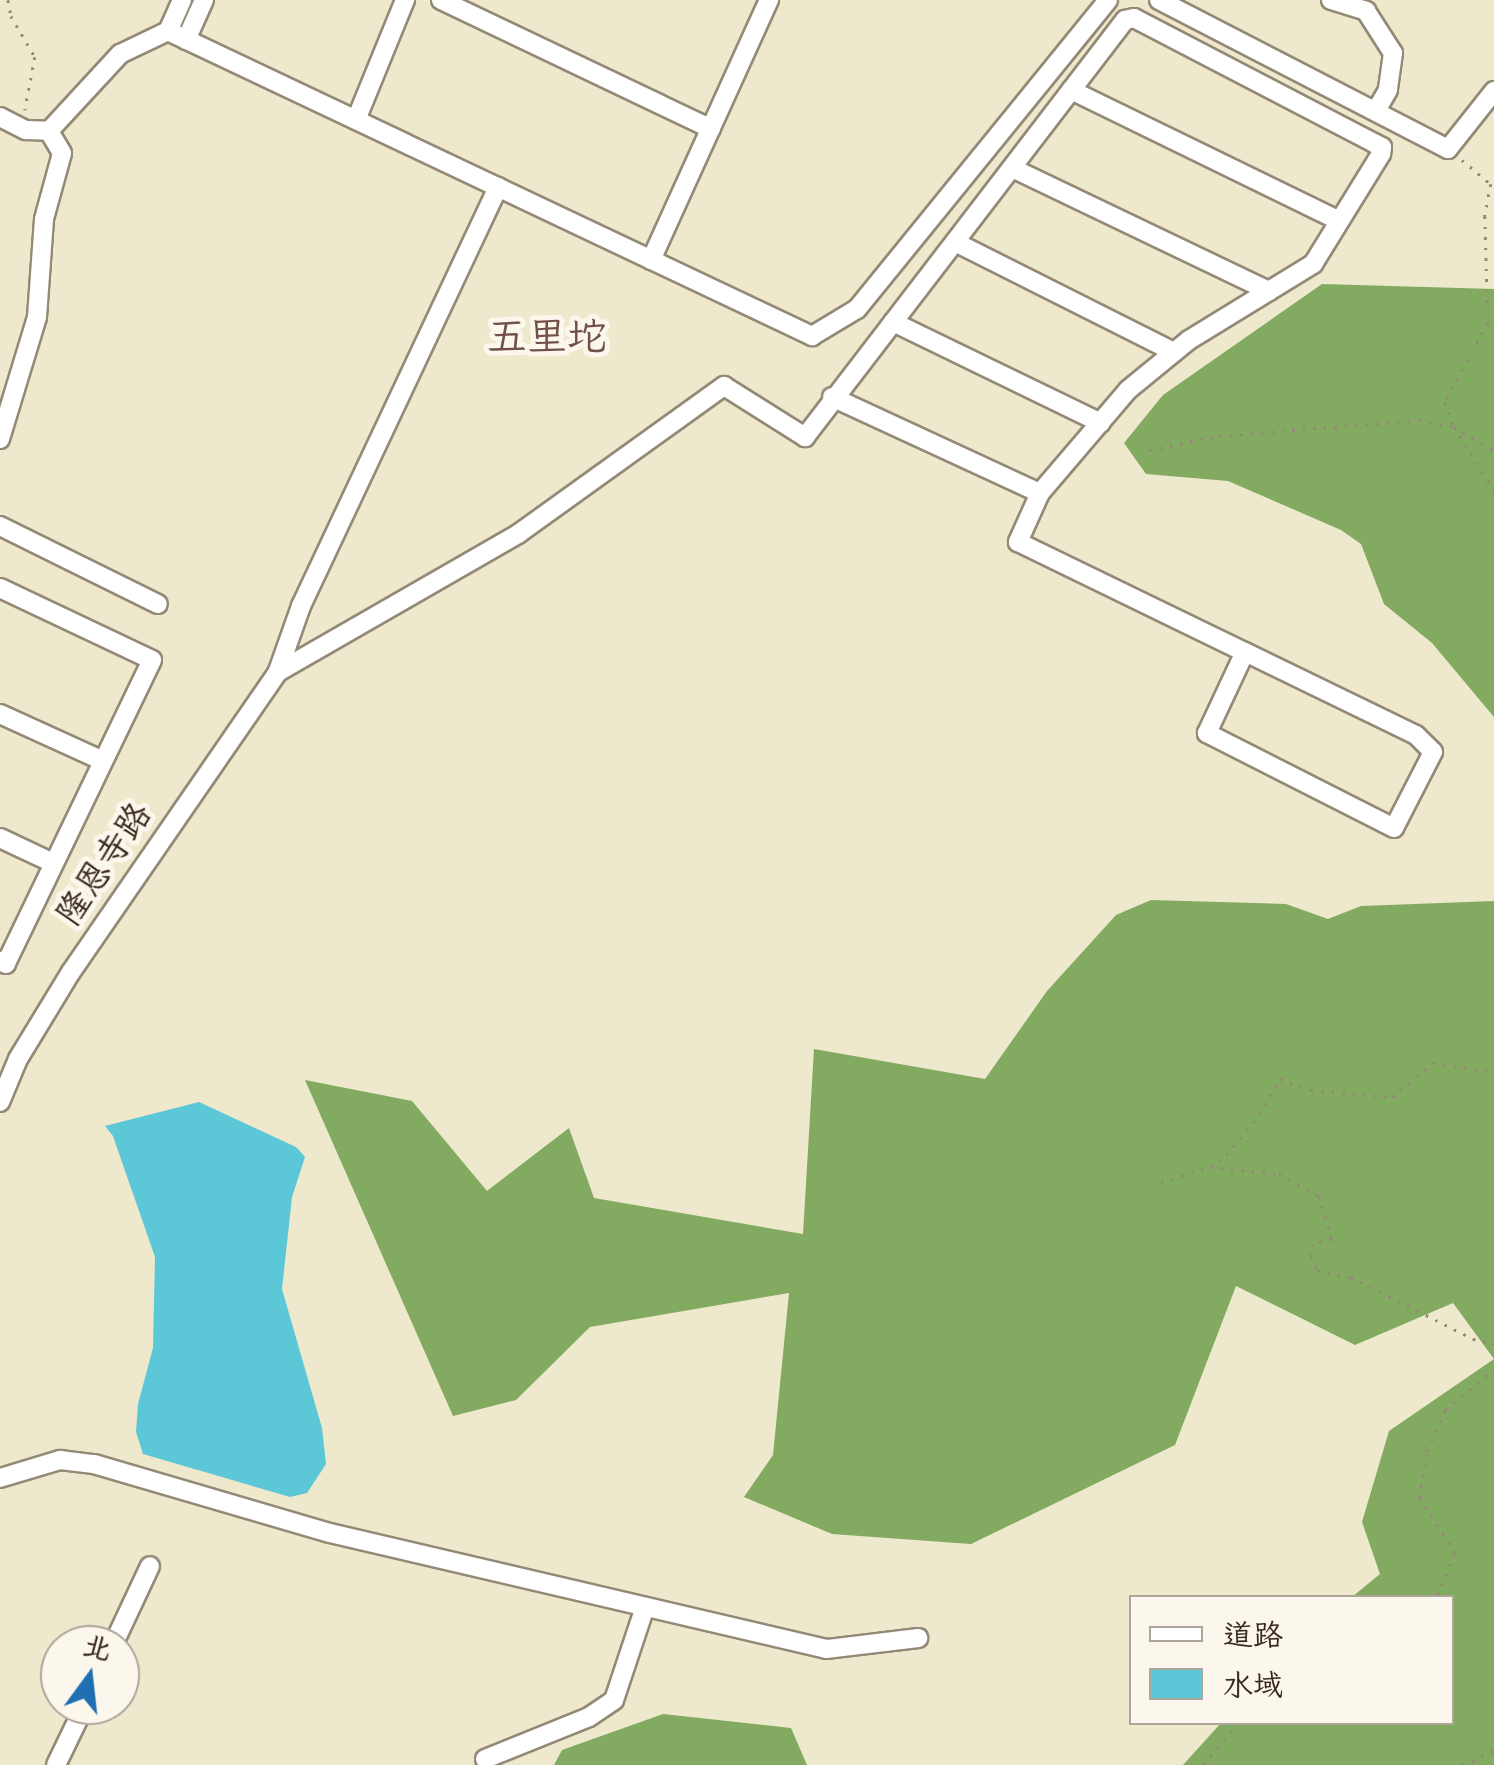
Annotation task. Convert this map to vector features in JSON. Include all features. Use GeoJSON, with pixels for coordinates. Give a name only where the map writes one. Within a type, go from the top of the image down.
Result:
{"type":"FeatureCollection","features":[{"type":"Feature","properties":{"kind":"street"},"geometry":{"type":"LineString","coordinates":[[0,117],[26,130],[49,131],[120,54],[168,31],[182,0]]}},
{"type":"Feature","properties":{"kind":"street"},"geometry":{"type":"LineString","coordinates":[[186,40],[204,0]]}},
{"type":"Feature","properties":{"kind":"street"},"geometry":{"type":"LineString","coordinates":[[356,120],[405,0]]}},
{"type":"Feature","properties":{"kind":"street"},"geometry":{"type":"LineString","coordinates":[[441,0],[711,129]]}},
{"type":"Feature","properties":{"kind":"street"},"geometry":{"type":"LineString","coordinates":[[652,260],[769,0]]}},
{"type":"Feature","properties":{"kind":"street"},"geometry":{"type":"LineString","coordinates":[[168,31],[812,336],[857,309],[1108,0]]}},
{"type":"Feature","properties":{"kind":"street"},"geometry":{"type":"LineString","coordinates":[[1159,0],[1448,149],[1494,91]]}},
{"type":"Feature","properties":{"kind":"street"},"geometry":{"type":"LineString","coordinates":[[1331,0],[1368,5],[1393,53],[1388,90],[1376,112]]}},
{"type":"Feature","properties":{"kind":"street"},"geometry":{"type":"LineString","coordinates":[[278,672],[518,534],[724,386],[805,437],[1125,20],[1134,18],[1382,147],[1313,264],[1174,352],[1128,390],[1040,493],[1018,542],[1245,652],[1416,736],[1434,752],[1394,828],[1207,733],[1245,652]]}},
{"type":"Feature","properties":{"kind":"street"},"geometry":{"type":"LineString","coordinates":[[1071,90],[1339,221]]}},
{"type":"Feature","properties":{"kind":"street"},"geometry":{"type":"LineString","coordinates":[[0,439],[36,317],[44,219],[62,152],[49,131]]}},
{"type":"Feature","properties":{"kind":"street"},"geometry":{"type":"LineString","coordinates":[[1012,168],[1269,291]]}},
{"type":"Feature","properties":{"kind":"street"},"geometry":{"type":"LineString","coordinates":[[278,672],[301,606],[498,187]]}},
{"type":"Feature","properties":{"kind":"street"},"geometry":{"type":"LineString","coordinates":[[954,242],[1174,352]]}},
{"type":"Feature","properties":{"kind":"street"},"geometry":{"type":"LineString","coordinates":[[894,322],[1100,423]]}},
{"type":"Feature","properties":{"kind":"street"},"geometry":{"type":"LineString","coordinates":[[832,397],[1040,493]]}},
{"type":"Feature","properties":{"kind":"street"},"geometry":{"type":"LineString","coordinates":[[0,526],[158,604]]}},
{"type":"Feature","properties":{"kind":"street"},"geometry":{"type":"LineString","coordinates":[[0,588],[152,660],[6,964],[0,961]]}},
{"type":"Feature","properties":{"kind":"street","name":"隆恩寺路"},"geometry":{"type":"LineString","coordinates":[[0,1102],[18,1059],[128,886],[278,672]]}},
{"type":"Feature","properties":{"kind":"street"},"geometry":{"type":"LineString","coordinates":[[0,714],[101,760]]}},
{"type":"Feature","properties":{"kind":"street"},"geometry":{"type":"LineString","coordinates":[[0,838],[53,863]]}},
{"type":"Feature","properties":{"kind":"street"},"geometry":{"type":"LineString","coordinates":[[0,1051],[18,1059]]}},
{"type":"Feature","properties":{"kind":"street"},"geometry":{"type":"LineString","coordinates":[[0,1478],[60,1460],[94,1464],[330,1533],[827,1650],[918,1638]]}},
{"type":"Feature","properties":{"kind":"street"},"geometry":{"type":"LineString","coordinates":[[122,1625],[150,1566]]}},
{"type":"Feature","properties":{"kind":"street"},"geometry":{"type":"LineString","coordinates":[[485,1759],[590,1717],[614,1700],[644,1607]]}},
{"type":"Feature","properties":{"kind":"street"},"geometry":{"type":"LineString","coordinates":[[56,1765],[75,1725]]}},
{"type":"Feature","properties":{"kind":"path"},"geometry":{"type":"LineString","coordinates":[[8,0],[11,16],[35,57],[24,100],[26,130]]}},
{"type":"Feature","properties":{"kind":"path"},"geometry":{"type":"LineString","coordinates":[[1448,149],[1491,184],[1485,216],[1488,323],[1445,402],[1454,426],[1494,490]]}},
{"type":"Feature","properties":{"kind":"path"},"geometry":{"type":"LineString","coordinates":[[1149,450],[1219,436],[1419,420],[1454,426],[1494,451]]}},
{"type":"Feature","properties":{"kind":"path"},"geometry":{"type":"LineString","coordinates":[[1210,1167],[1253,1123],[1280,1079],[1311,1090],[1392,1096],[1433,1063],[1494,1072]]}},
{"type":"Feature","properties":{"kind":"path"},"geometry":{"type":"LineString","coordinates":[[1160,1182],[1210,1167],[1279,1174],[1320,1196],[1332,1240],[1313,1244],[1310,1256],[1316,1270],[1351,1277],[1473,1339],[1494,1344]]}},
{"type":"Feature","properties":{"kind":"path"},"geometry":{"type":"LineString","coordinates":[[1437,1595],[1456,1553],[1419,1498],[1427,1451],[1444,1410],[1494,1369]]}},
{"type":"Feature","properties":{"kind":"path"},"geometry":{"type":"LineString","coordinates":[[1203,1765],[1236,1725]]}},
{"type":"Feature","properties":{"kind":"path"},"geometry":{"type":"LineString","coordinates":[[1462,1765],[1494,1751]]}},
{"type":"Feature","properties":{"kind":"green space"},"geometry":{"type":"Polygon","coordinates":[[[1322,284],[1494,289],[1494,717],[1432,643],[1384,604],[1361,544],[1341,530],[1228,481],[1146,474],[1124,443],[1163,395],[1322,284]]]}},
{"type":"Feature","properties":{"kind":"green space"},"geometry":{"type":"Polygon","coordinates":[[[1151,900],[1286,904],[1328,919],[1361,906],[1494,901],[1494,1359],[1453,1303],[1355,1345],[1236,1286],[1175,1445],[971,1544],[832,1534],[744,1497],[773,1455],[789,1293],[590,1327],[516,1400],[453,1416],[305,1080],[412,1101],[487,1191],[569,1128],[594,1198],[803,1234],[814,1049],[985,1079],[1047,991],[1116,915],[1151,900]]]}},
{"type":"Feature","properties":{"kind":"green space"},"geometry":{"type":"Polygon","coordinates":[[[1494,1359],[1494,1765],[1183,1765],[1219,1725],[1454,1725],[1454,1595],[1354,1595],[1380,1574],[1362,1522],[1389,1431],[1494,1359]]]}},
{"type":"Feature","properties":{"kind":"green space"},"geometry":{"type":"Polygon","coordinates":[[[663,1714],[791,1728],[807,1765],[554,1765],[562,1750],[663,1714]]]}},
{"type":"Feature","properties":{"kind":"water"},"geometry":{"type":"Polygon","coordinates":[[[199,1102],[296,1147],[305,1157],[292,1197],[282,1289],[322,1428],[326,1464],[307,1493],[290,1497],[143,1454],[136,1432],[138,1404],[153,1348],[155,1257],[113,1136],[105,1126],[199,1102]]]}},
{"type":"Feature","properties":{"kind":"district","name":"五里坨"},"geometry":{"type":"Point","coordinates":[547,337]}}]}
